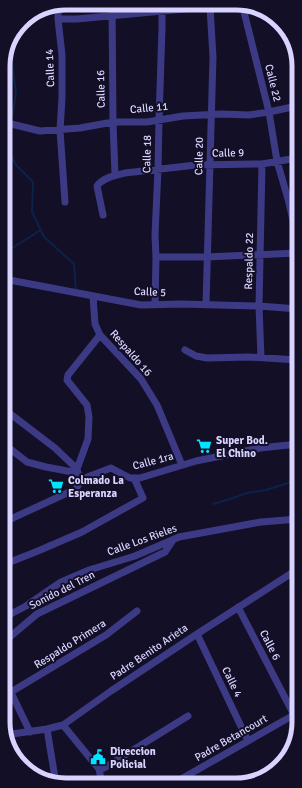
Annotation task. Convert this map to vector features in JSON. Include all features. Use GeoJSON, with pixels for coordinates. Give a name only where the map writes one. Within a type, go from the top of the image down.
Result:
{"type":"FeatureCollection","features":[{"type":"Feature","properties":{"kind":"street","name":"Calle 16"},"geometry":{"type":"LineString","coordinates":[[112,10],[115,175]]}},
{"type":"Feature","properties":{"kind":"street"},"geometry":{"type":"LineString","coordinates":[[58,19],[112,16],[150,10]]}},
{"type":"Feature","properties":{"kind":"street","name":"Calle 18"},"geometry":{"type":"LineString","coordinates":[[155,305],[155,235],[162,10]]}},
{"type":"Feature","properties":{"kind":"street","name":"Calle 20"},"geometry":{"type":"LineString","coordinates":[[206,305],[213,56],[210,10]]}},
{"type":"Feature","properties":{"kind":"street","name":"Calle 14"},"geometry":{"type":"LineString","coordinates":[[58,11],[62,55],[60,130],[65,202]]}},
{"type":"Feature","properties":{"kind":"street","name":"Calle 22"},"geometry":{"type":"LineString","coordinates":[[244,11],[270,112],[276,161],[292,216]]}},
{"type":"Feature","properties":{"kind":"street","name":"Calle 11"},"geometry":{"type":"LineString","coordinates":[[10,124],[40,131],[60,130],[113,122],[146,122],[183,116],[221,114],[249,115],[292,107]]}},
{"type":"Feature","properties":{"kind":"street","name":"Calle 9"},"geometry":{"type":"LineString","coordinates":[[103,215],[97,186],[99,183],[115,175],[196,165],[262,164],[292,159]]}},
{"type":"Feature","properties":{"kind":"street","name":"Respaldo 22"},"geometry":{"type":"LineString","coordinates":[[260,358],[259,306],[262,164]]}},
{"type":"Feature","properties":{"kind":"street"},"geometry":{"type":"LineString","coordinates":[[156,257],[207,257],[292,253]]}},
{"type":"Feature","properties":{"kind":"street","name":"Calle 5"},"geometry":{"type":"LineString","coordinates":[[10,280],[141,305],[259,306],[292,309]]}},
{"type":"Feature","properties":{"kind":"street","name":"Respaldo 16"},"geometry":{"type":"LineString","coordinates":[[92,296],[95,324],[100,335],[141,379],[157,405],[182,465]]}},
{"type":"Feature","properties":{"kind":"street"},"geometry":{"type":"LineString","coordinates":[[79,474],[88,440],[90,417],[87,405],[67,380],[68,374],[100,335]]}},
{"type":"Feature","properties":{"kind":"street"},"geometry":{"type":"LineString","coordinates":[[185,350],[196,356],[207,358],[248,357],[292,360]]}},
{"type":"Feature","properties":{"kind":"street"},"geometry":{"type":"LineString","coordinates":[[10,414],[55,448],[79,474]]}},
{"type":"Feature","properties":{"kind":"street","name":"Calle 1ra"},"geometry":{"type":"LineString","coordinates":[[10,519],[76,489],[79,474],[111,468],[130,478],[140,478],[196,461],[260,448],[292,445]]}},
{"type":"Feature","properties":{"kind":"street"},"geometry":{"type":"LineString","coordinates":[[10,449],[27,462],[79,474]]}},
{"type":"Feature","properties":{"kind":"street"},"geometry":{"type":"LineString","coordinates":[[10,562],[82,532],[143,498],[134,478]]}},
{"type":"Feature","properties":{"kind":"street","name":"Calle Los Rieles"},"geometry":{"type":"LineString","coordinates":[[10,614],[26,606],[61,582],[89,570],[135,556],[179,537],[261,522],[292,519]]}},
{"type":"Feature","properties":{"kind":"street","name":"Sonido del Tren"},"geometry":{"type":"LineString","coordinates":[[10,637],[37,614],[165,552],[173,540]]}},
{"type":"Feature","properties":{"kind":"street","name":"Padre Benito Arieta"},"geometry":{"type":"LineString","coordinates":[[11,734],[63,725],[111,691],[238,607],[292,575]]}},
{"type":"Feature","properties":{"kind":"street","name":"Calle 6"},"geometry":{"type":"LineString","coordinates":[[238,607],[292,706]]}},
{"type":"Feature","properties":{"kind":"street","name":"Respaldo Primera"},"geometry":{"type":"LineString","coordinates":[[11,692],[106,635],[137,611]]}},
{"type":"Feature","properties":{"kind":"street","name":"Calle 4"},"geometry":{"type":"LineString","coordinates":[[197,634],[248,741]]}},
{"type":"Feature","properties":{"kind":"street"},"geometry":{"type":"LineString","coordinates":[[11,692],[30,732]]}},
{"type":"Feature","properties":{"kind":"street","name":"Padre Betancourt"},"geometry":{"type":"LineString","coordinates":[[183,778],[292,715]]}},
{"type":"Feature","properties":{"kind":"street"},"geometry":{"type":"LineString","coordinates":[[99,769],[104,768],[188,716]]}},
{"type":"Feature","properties":{"kind":"street"},"geometry":{"type":"LineString","coordinates":[[63,725],[99,769],[101,778]]}},
{"type":"Feature","properties":{"kind":"street"},"geometry":{"type":"LineString","coordinates":[[47,729],[55,777]]}},
{"type":"Feature","properties":{"kind":"waterway"},"geometry":{"type":"LineString","coordinates":[[11,57],[16,93],[12,118]]}},
{"type":"Feature","properties":{"kind":"waterway"},"geometry":{"type":"LineString","coordinates":[[10,152],[16,165],[33,182],[32,212],[44,237],[74,264],[76,291]]}},
{"type":"Feature","properties":{"kind":"waterway"},"geometry":{"type":"LineString","coordinates":[[10,249],[41,230]]}},
{"type":"Feature","properties":{"kind":"waterway"},"geometry":{"type":"LineString","coordinates":[[213,504],[247,493],[266,490],[292,481]]}},
{"type":"Feature","properties":{"kind":"place","name":"Super Bod. El Chino"},"geometry":{"type":"Point","coordinates":[204,446]}},
{"type":"Feature","properties":{"kind":"place","name":"Colmado La Esperanza"},"geometry":{"type":"Point","coordinates":[56,486]}},
{"type":"Feature","properties":{"kind":"place","name":"Direccion Policial"},"geometry":{"type":"Point","coordinates":[98,757]}}]}
